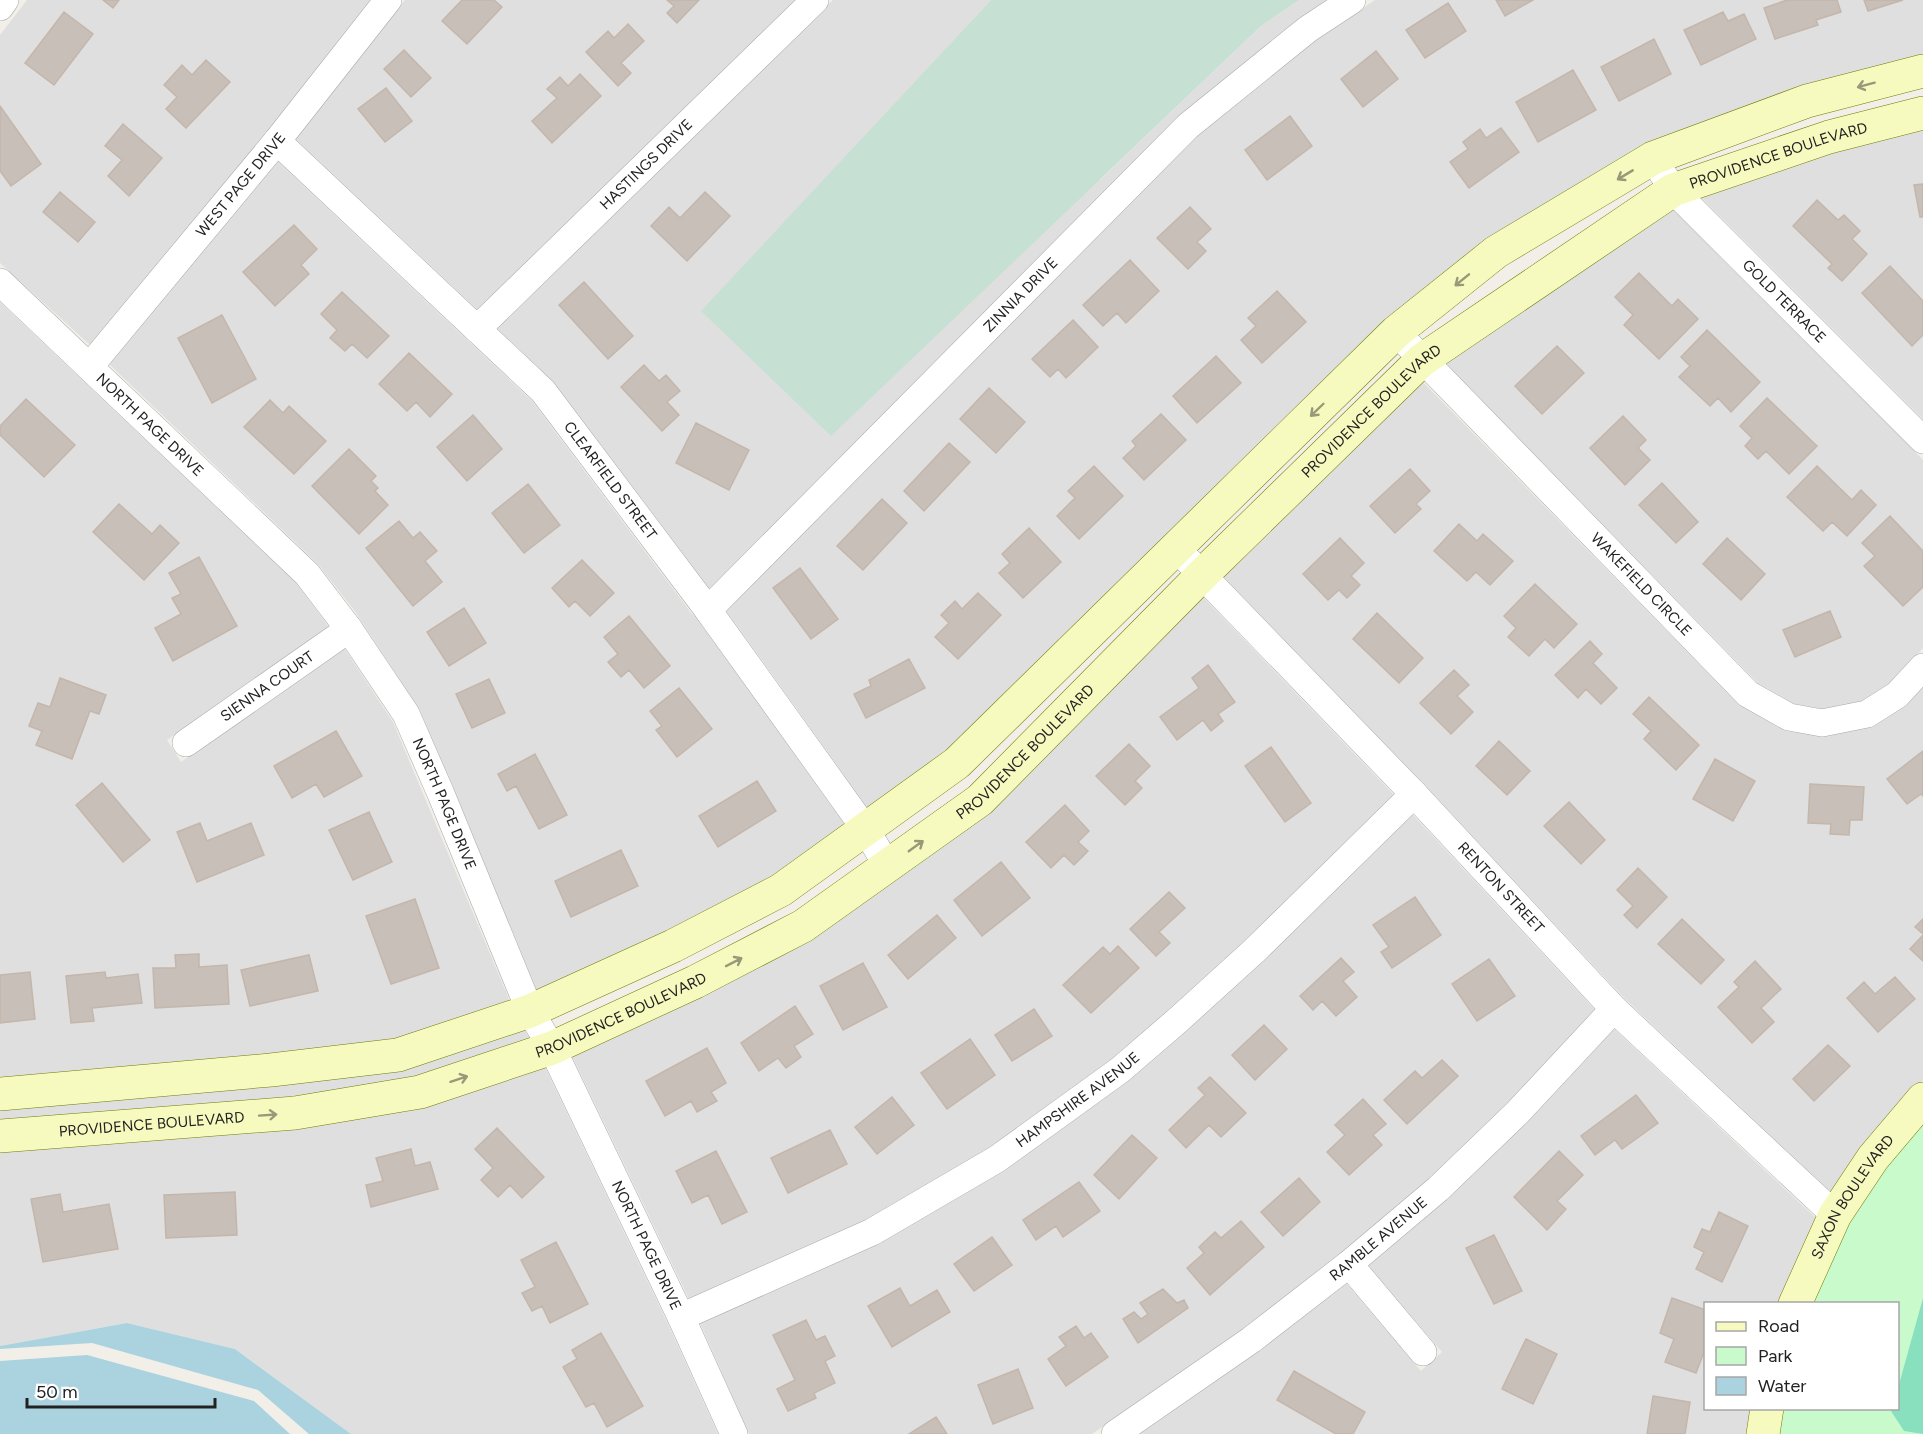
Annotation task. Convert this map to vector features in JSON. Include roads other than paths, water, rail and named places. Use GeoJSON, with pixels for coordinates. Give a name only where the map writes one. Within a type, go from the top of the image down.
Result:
{"type":"FeatureCollection","features":[{"type":"Feature","properties":{"kind":"main road"},"geometry":{"type":"LineString","coordinates":[[0,1094],[271,1070],[398,1055],[530,1011],[673,946],[781,890],[957,763],[1396,332],[1496,252],[1653,158],[1807,101],[1923,70]]}},
{"type":"Feature","properties":{"kind":"main road","name":"PROVIDENCE BOULEVARD"},"geometry":{"type":"LineString","coordinates":[[0,1136],[295,1113],[420,1092],[552,1048],[696,982],[803,926],[980,800],[1202,575],[1422,360],[1673,190],[1829,137],[1923,113]]}},
{"type":"Feature","properties":{"kind":"main road","name":"SAXON BOULEVARD"},"geometry":{"type":"LineString","coordinates":[[1796,1302],[1835,1215],[1872,1158],[1923,1099]]}},
{"type":"Feature","properties":{"kind":"main road"},"geometry":{"type":"LineString","coordinates":[[1763,1434],[1767,1410]]}},
{"type":"Feature","properties":{"kind":"street"},"geometry":{"type":"LineString","coordinates":[[0,7],[5,0]]}},
{"type":"Feature","properties":{"kind":"street","name":"WEST PAGE DRIVE"},"geometry":{"type":"LineString","coordinates":[[90,366],[277,141],[388,0]]}},
{"type":"Feature","properties":{"kind":"street","name":"HASTINGS DRIVE"},"geometry":{"type":"LineString","coordinates":[[477,329],[814,0]]}},
{"type":"Feature","properties":{"kind":"street","name":"ZINNIA DRIVE"},"geometry":{"type":"LineString","coordinates":[[708,610],[1188,126],[1308,29],[1352,0]]}},
{"type":"Feature","properties":{"kind":"street","name":"CLEARFIELD STREET"},"geometry":{"type":"LineString","coordinates":[[277,141],[543,391],[708,610],[866,830],[888,867]]}},
{"type":"Feature","properties":{"kind":"street","name":"GOLD TERRACE"},"geometry":{"type":"LineString","coordinates":[[1653,158],[1673,190],[1923,440]]}},
{"type":"Feature","properties":{"kind":"street","name":"NORTH PAGE DRIVE"},"geometry":{"type":"LineString","coordinates":[[0,282],[307,574],[349,629],[406,714],[530,1011],[552,1048],[681,1317],[734,1434]]}},
{"type":"Feature","properties":{"kind":"street","name":"WAKEFIELD CIRCLE"},"geometry":{"type":"LineString","coordinates":[[1396,332],[1748,694],[1789,717],[1822,723],[1867,714],[1897,695],[1923,667]]}},
{"type":"Feature","properties":{"kind":"street","name":"RENTON STREET"},"geometry":{"type":"LineString","coordinates":[[1176,548],[1414,794],[1614,1009],[1835,1215]]}},
{"type":"Feature","properties":{"kind":"street","name":"SIENNA COURT"},"geometry":{"type":"LineString","coordinates":[[186,743],[349,629]]}},
{"type":"Feature","properties":{"kind":"street","name":"HAMPSHIRE AVENUE"},"geometry":{"type":"LineString","coordinates":[[681,1317],[872,1232],[997,1160],[1120,1070],[1170,1028],[1254,951],[1414,794]]}},
{"type":"Feature","properties":{"kind":"street","name":"RAMBLE AVENUE"},"geometry":{"type":"LineString","coordinates":[[1115,1434],[1251,1340],[1349,1264],[1438,1189],[1517,1113],[1614,1009]]}},
{"type":"Feature","properties":{"kind":"street"},"geometry":{"type":"LineString","coordinates":[[1349,1264],[1423,1352]]}},
{"type":"Feature","properties":{"kind":"water"},"geometry":{"type":"Polygon","coordinates":[[[127,1323],[235,1349],[351,1434],[309,1434],[258,1390],[92,1343],[0,1349],[0,1346],[127,1323]]]}},
{"type":"Feature","properties":{"kind":"water"},"geometry":{"type":"Polygon","coordinates":[[[87,1355],[254,1401],[290,1434],[0,1434],[0,1361],[87,1355]]]}}]}
